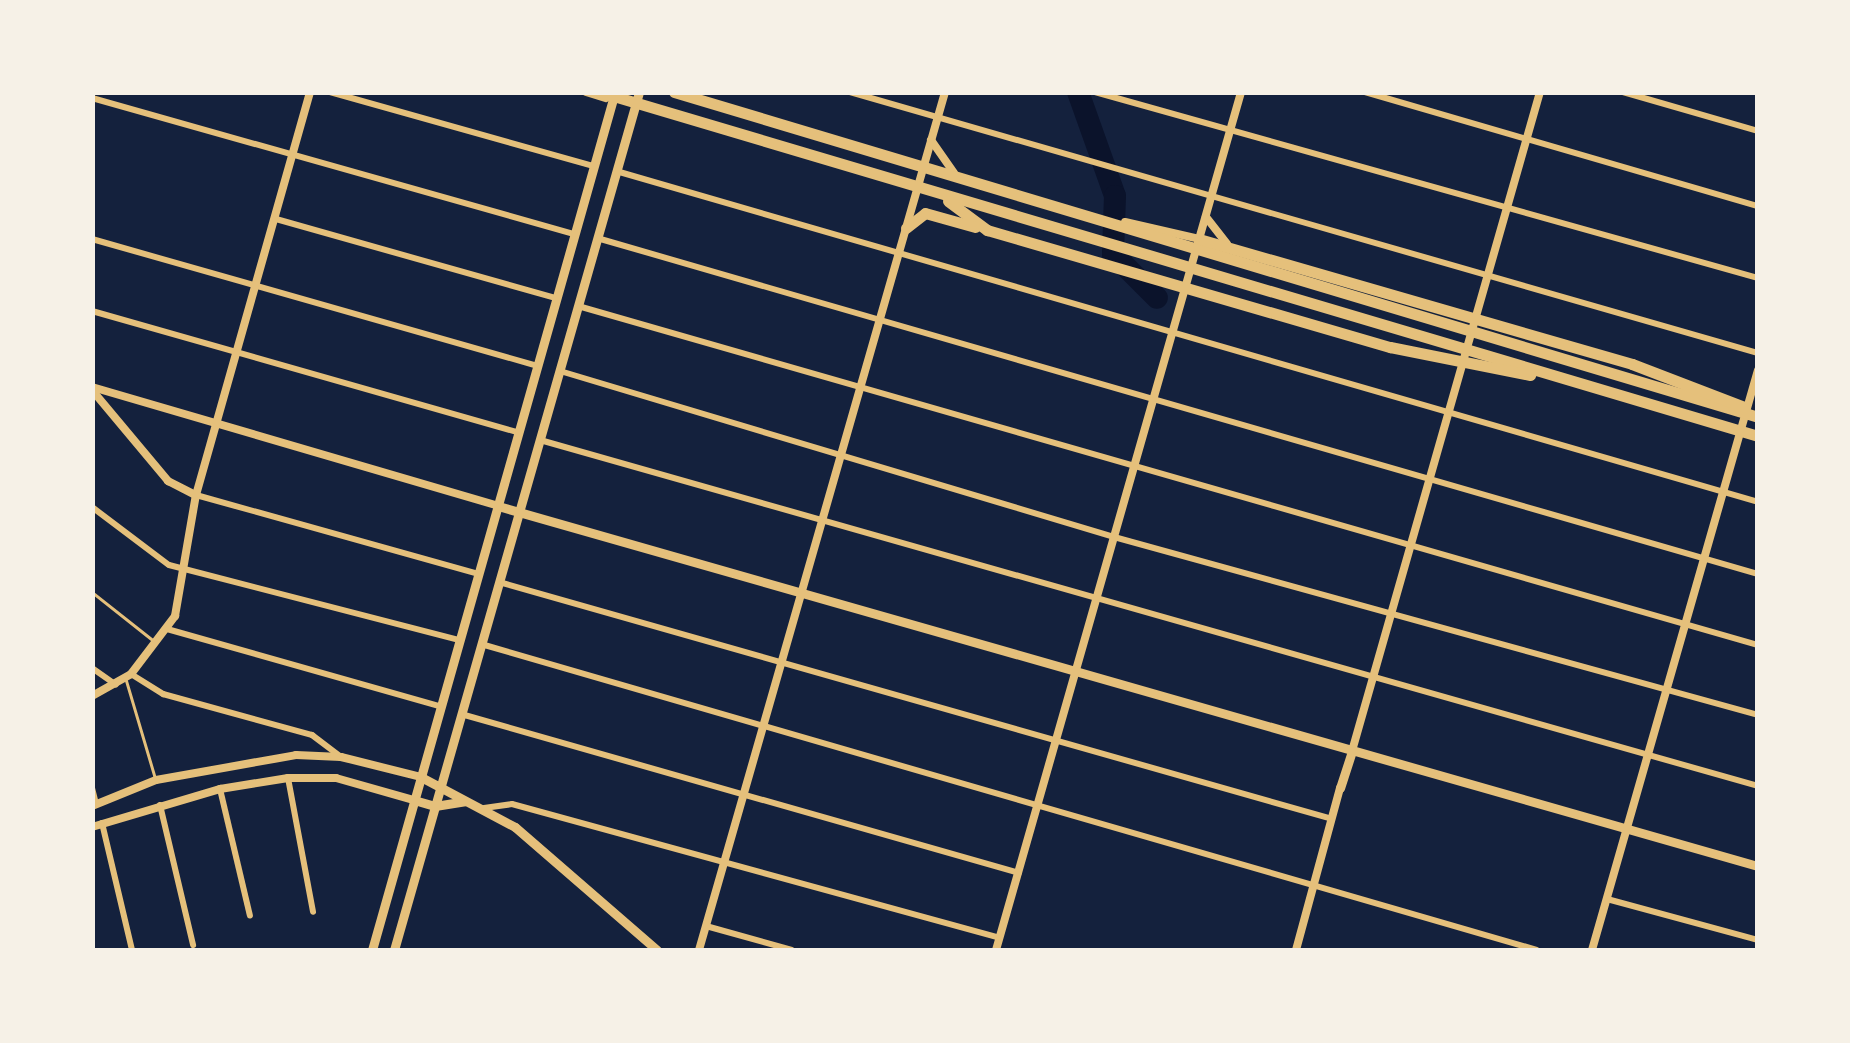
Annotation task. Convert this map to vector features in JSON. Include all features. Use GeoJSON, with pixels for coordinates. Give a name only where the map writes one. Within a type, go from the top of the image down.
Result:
{"type":"FeatureCollection","features":[{"type":"Feature","properties":{"kind":"highway"},"geometry":{"type":"LineString","coordinates":[[600,92],[1758,436]]}},
{"type":"Feature","properties":{"kind":"highway"},"geometry":{"type":"LineString","coordinates":[[677,92],[1758,415]]}},
{"type":"Feature","properties":{"kind":"highway"},"geometry":{"type":"LineString","coordinates":[[918,186],[987,230]]}},
{"type":"Feature","properties":{"kind":"highway"},"geometry":{"type":"LineString","coordinates":[[906,228],[925,213],[1483,371],[1559,378]]}},
{"type":"Feature","properties":{"kind":"highway"},"geometry":{"type":"LineString","coordinates":[[1200,239],[1632,364],[1758,415]]}},
{"type":"Feature","properties":{"kind":"main road"},"geometry":{"type":"LineString","coordinates":[[394,950],[639,92]]}},
{"type":"Feature","properties":{"kind":"main road"},"geometry":{"type":"LineString","coordinates":[[372,950],[614,96]]}},
{"type":"Feature","properties":{"kind":"main road"},"geometry":{"type":"LineString","coordinates":[[498,506],[1758,866]]}},
{"type":"Feature","properties":{"kind":"main road"},"geometry":{"type":"LineString","coordinates":[[1340,788],[1352,751]]}},
{"type":"Feature","properties":{"kind":"main road"},"geometry":{"type":"LineString","coordinates":[[421,777],[441,783],[464,801],[515,827],[658,950]]}},
{"type":"Feature","properties":{"kind":"main road"},"geometry":{"type":"LineString","coordinates":[[414,800],[435,806],[464,801]]}},
{"type":"Feature","properties":{"kind":"street"},"geometry":{"type":"LineString","coordinates":[[92,696],[128,676],[168,629],[196,495],[310,92]]}},
{"type":"Feature","properties":{"kind":"street"},"geometry":{"type":"LineString","coordinates":[[330,92],[593,166]]}},
{"type":"Feature","properties":{"kind":"street"},"geometry":{"type":"LineString","coordinates":[[586,92],[614,96],[634,107],[918,186]]}},
{"type":"Feature","properties":{"kind":"street"},"geometry":{"type":"LineString","coordinates":[[677,92],[1097,216],[1200,239]]}},
{"type":"Feature","properties":{"kind":"street"},"geometry":{"type":"LineString","coordinates":[[850,92],[1758,353]]}},
{"type":"Feature","properties":{"kind":"street"},"geometry":{"type":"LineString","coordinates":[[699,950],[944,92]]}},
{"type":"Feature","properties":{"kind":"street"},"geometry":{"type":"LineString","coordinates":[[1095,92],[1758,278]]}},
{"type":"Feature","properties":{"kind":"street"},"geometry":{"type":"LineString","coordinates":[[996,950],[1241,92]]}},
{"type":"Feature","properties":{"kind":"street"},"geometry":{"type":"LineString","coordinates":[[1366,92],[1758,206]]}},
{"type":"Feature","properties":{"kind":"street"},"geometry":{"type":"LineString","coordinates":[[1352,751],[1540,92]]}},
{"type":"Feature","properties":{"kind":"street"},"geometry":{"type":"LineString","coordinates":[[1622,92],[1758,131]]}},
{"type":"Feature","properties":{"kind":"street"},"geometry":{"type":"LineString","coordinates":[[92,98],[574,234]]}},
{"type":"Feature","properties":{"kind":"street"},"geometry":{"type":"LineString","coordinates":[[931,140],[957,176]]}},
{"type":"Feature","properties":{"kind":"street"},"geometry":{"type":"LineString","coordinates":[[616,171],[1172,337],[1758,502]]}},
{"type":"Feature","properties":{"kind":"street"},"geometry":{"type":"LineString","coordinates":[[1206,216],[1234,250]]}},
{"type":"Feature","properties":{"kind":"street"},"geometry":{"type":"LineString","coordinates":[[276,219],[558,298]]}},
{"type":"Feature","properties":{"kind":"street"},"geometry":{"type":"LineString","coordinates":[[597,238],[1758,574]]}},
{"type":"Feature","properties":{"kind":"street"},"geometry":{"type":"LineString","coordinates":[[92,239],[538,366]]}},
{"type":"Feature","properties":{"kind":"street"},"geometry":{"type":"LineString","coordinates":[[578,306],[1758,645]]}},
{"type":"Feature","properties":{"kind":"street"},"geometry":{"type":"LineString","coordinates":[[92,311],[519,434]]}},
{"type":"Feature","properties":{"kind":"street"},"geometry":{"type":"LineString","coordinates":[[1592,950],[1758,370]]}},
{"type":"Feature","properties":{"kind":"street"},"geometry":{"type":"LineString","coordinates":[[560,371],[1114,538],[1758,716]]}},
{"type":"Feature","properties":{"kind":"street"},"geometry":{"type":"LineString","coordinates":[[92,388],[498,506]]}},
{"type":"Feature","properties":{"kind":"street"},"geometry":{"type":"LineString","coordinates":[[92,388],[168,482],[196,495],[478,574]]}},
{"type":"Feature","properties":{"kind":"street"},"geometry":{"type":"LineString","coordinates":[[540,440],[1758,786]]}},
{"type":"Feature","properties":{"kind":"street"},"geometry":{"type":"LineString","coordinates":[[92,507],[160,560],[460,640]]}},
{"type":"Feature","properties":{"kind":"street"},"geometry":{"type":"LineString","coordinates":[[499,582],[1332,819]]}},
{"type":"Feature","properties":{"kind":"street"},"geometry":{"type":"LineString","coordinates":[[168,629],[440,706]]}},
{"type":"Feature","properties":{"kind":"street"},"geometry":{"type":"LineString","coordinates":[[481,644],[1536,950]]}},
{"type":"Feature","properties":{"kind":"street"},"geometry":{"type":"LineString","coordinates":[[92,668],[116,686]]}},
{"type":"Feature","properties":{"kind":"street"},"geometry":{"type":"LineString","coordinates":[[128,676],[163,694],[312,735],[341,757]]}},
{"type":"Feature","properties":{"kind":"street"},"geometry":{"type":"LineString","coordinates":[[461,714],[1018,873]]}},
{"type":"Feature","properties":{"kind":"street"},"geometry":{"type":"LineString","coordinates":[[92,788],[94,805],[156,780],[296,755],[341,757],[421,777]]}},
{"type":"Feature","properties":{"kind":"street"},"geometry":{"type":"LineString","coordinates":[[288,778],[313,912]]}},
{"type":"Feature","properties":{"kind":"street"},"geometry":{"type":"LineString","coordinates":[[92,827],[220,789],[288,778],[336,778],[414,800]]}},
{"type":"Feature","properties":{"kind":"street"},"geometry":{"type":"LineString","coordinates":[[1296,950],[1340,788]]}},
{"type":"Feature","properties":{"kind":"street"},"geometry":{"type":"LineString","coordinates":[[220,789],[250,916]]}},
{"type":"Feature","properties":{"kind":"street"},"geometry":{"type":"LineString","coordinates":[[484,808],[512,804],[1000,938]]}},
{"type":"Feature","properties":{"kind":"street"},"geometry":{"type":"LineString","coordinates":[[160,805],[193,945]]}},
{"type":"Feature","properties":{"kind":"street"},"geometry":{"type":"LineString","coordinates":[[102,823],[132,950]]}},
{"type":"Feature","properties":{"kind":"street"},"geometry":{"type":"LineString","coordinates":[[1607,899],[1758,940]]}},
{"type":"Feature","properties":{"kind":"street"},"geometry":{"type":"LineString","coordinates":[[706,926],[792,950]]}},
{"type":"Feature","properties":{"kind":"lane"},"geometry":{"type":"LineString","coordinates":[[92,592],[158,644]]}},
{"type":"Feature","properties":{"kind":"lane"},"geometry":{"type":"LineString","coordinates":[[128,676],[156,780]]}},
{"type":"Feature","properties":{"kind":"waterway"},"geometry":{"type":"LineString","coordinates":[[1078,92],[1115,196],[1113,254],[1157,298]]}}]}
